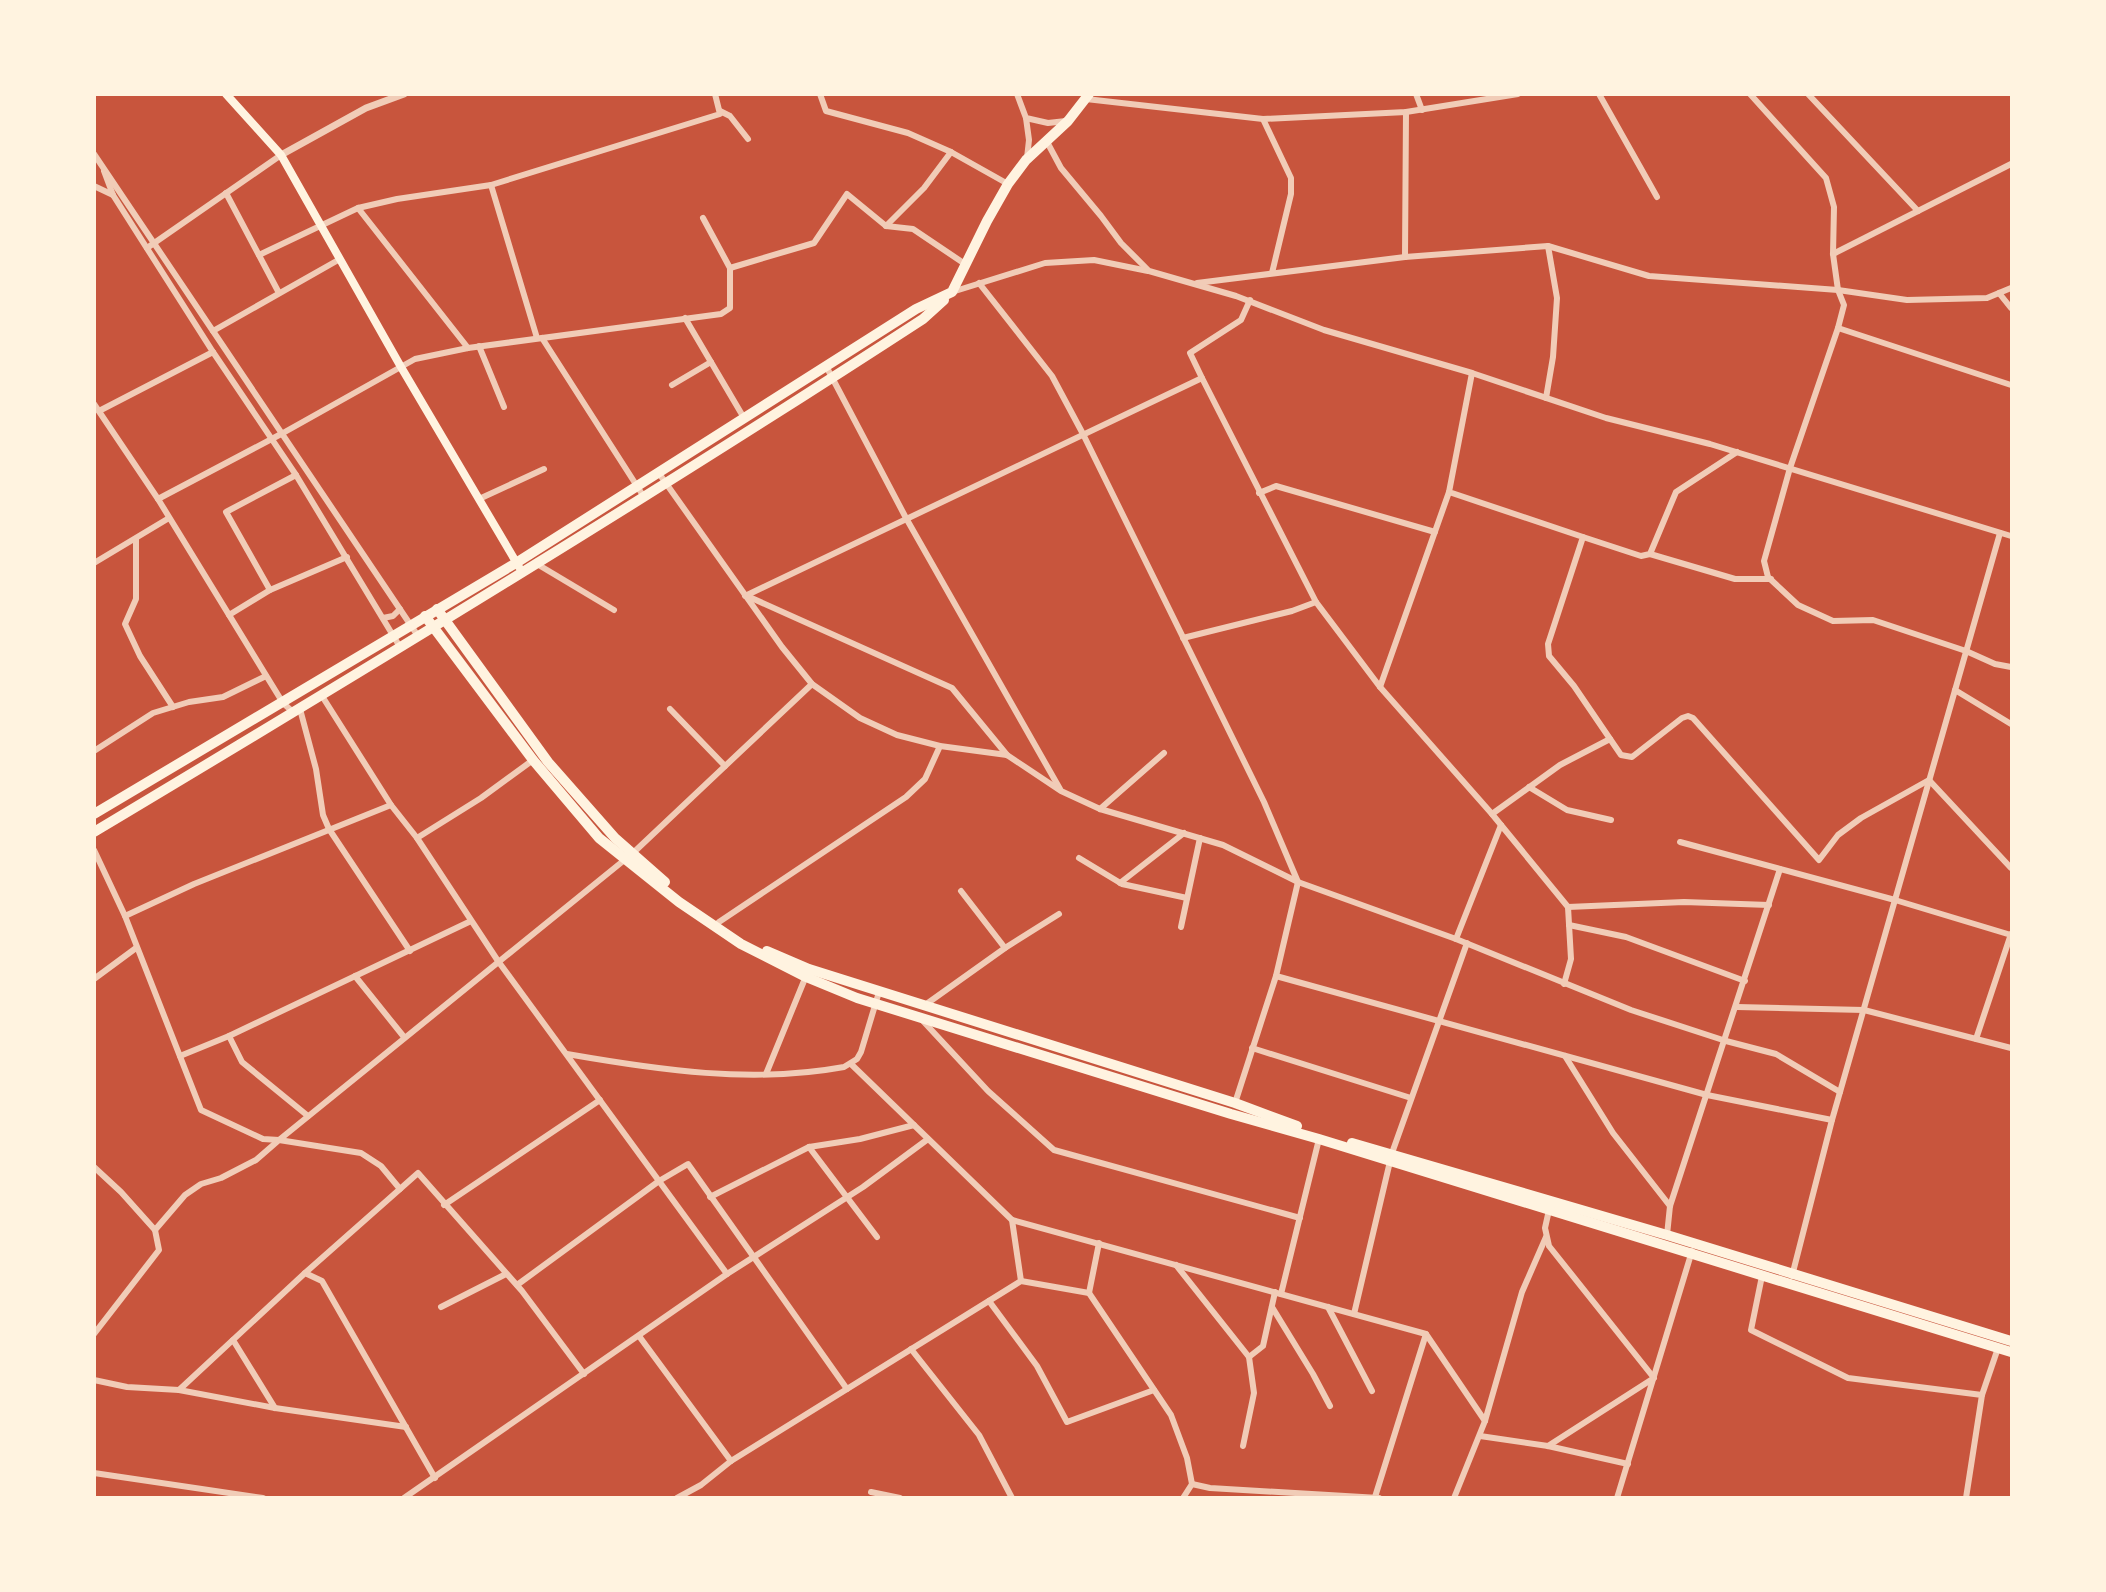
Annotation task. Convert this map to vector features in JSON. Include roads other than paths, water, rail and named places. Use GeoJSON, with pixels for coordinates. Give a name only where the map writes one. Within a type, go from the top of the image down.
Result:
{"type":"FeatureCollection","features":[{"type":"Feature","properties":{"kind":"main road"},"geometry":{"type":"LineString","coordinates":[[226,94],[281,155],[401,367],[523,572]]}},
{"type":"Feature","properties":{"kind":"main road"},"geometry":{"type":"LineString","coordinates":[[94,832],[537,564],[923,319],[952,292],[1009,184],[1026,160],[1068,121],[1088,97]]}},
{"type":"Feature","properties":{"kind":"main road"},"geometry":{"type":"LineString","coordinates":[[94,814],[516,563],[916,309],[952,292]]}},
{"type":"Feature","properties":{"kind":"main road"},"geometry":{"type":"LineString","coordinates":[[437,609],[548,762],[629,856],[717,929],[741,944],[876,1003],[920,1017],[1231,1114],[1667,1235],[2011,1341]]}},
{"type":"Feature","properties":{"kind":"main road"},"geometry":{"type":"LineString","coordinates":[[425,616],[533,761],[599,838],[629,856],[681,897],[743,940],[807,973],[879,992],[1235,1103],[1312,1132],[1549,1210],[2011,1352]]}},
{"type":"Feature","properties":{"kind":"main road"},"geometry":{"type":"LineString","coordinates":[[1231,1114],[1235,1103]]}},
{"type":"Feature","properties":{"kind":"main road"},"geometry":{"type":"LineString","coordinates":[[1891,1315],[1894,1305]]}},
{"type":"Feature","properties":{"kind":"street"},"geometry":{"type":"LineString","coordinates":[[147,248],[281,155],[366,108],[404,94]]}},
{"type":"Feature","properties":{"kind":"street"},"geometry":{"type":"LineString","coordinates":[[259,255],[358,208],[397,199],[491,185],[720,114],[715,94]]}},
{"type":"Feature","properties":{"kind":"street"},"geometry":{"type":"LineString","coordinates":[[820,94],[826,111],[908,133],[951,152],[1009,184]]}},
{"type":"Feature","properties":{"kind":"street"},"geometry":{"type":"LineString","coordinates":[[1017,94],[1026,118],[1026,160]]}},
{"type":"Feature","properties":{"kind":"street"},"geometry":{"type":"LineString","coordinates":[[1416,94],[1422,110]]}},
{"type":"Feature","properties":{"kind":"street"},"geometry":{"type":"LineString","coordinates":[[1088,97],[1263,119],[1406,112],[1518,94]]}},
{"type":"Feature","properties":{"kind":"street"},"geometry":{"type":"LineString","coordinates":[[1599,94],[1657,197]]}},
{"type":"Feature","properties":{"kind":"street"},"geometry":{"type":"LineString","coordinates":[[1750,94],[1826,178],[1834,207],[1833,254],[1843,305],[1838,328],[1790,468],[1764,561],[1771,579],[1798,606],[1833,621],[1873,620],[1995,664],[2011,667]]}},
{"type":"Feature","properties":{"kind":"street"},"geometry":{"type":"LineString","coordinates":[[1808,94],[1918,211]]}},
{"type":"Feature","properties":{"kind":"street"},"geometry":{"type":"LineString","coordinates":[[719,111],[730,116],[748,139]]}},
{"type":"Feature","properties":{"kind":"street"},"geometry":{"type":"LineString","coordinates":[[1405,257],[1406,112]]}},
{"type":"Feature","properties":{"kind":"street"},"geometry":{"type":"LineString","coordinates":[[1026,118],[1048,123],[1068,121]]}},
{"type":"Feature","properties":{"kind":"street"},"geometry":{"type":"LineString","coordinates":[[1263,119],[1291,178],[1291,194],[1272,273]]}},
{"type":"Feature","properties":{"kind":"street"},"geometry":{"type":"LineString","coordinates":[[1046,140],[1062,168],[1121,243],[1149,271]]}},
{"type":"Feature","properties":{"kind":"street"},"geometry":{"type":"LineString","coordinates":[[886,226],[924,188],[951,152]]}},
{"type":"Feature","properties":{"kind":"street"},"geometry":{"type":"LineString","coordinates":[[94,154],[156,242],[418,636]]}},
{"type":"Feature","properties":{"kind":"street"},"geometry":{"type":"LineString","coordinates":[[1833,254],[2011,164]]}},
{"type":"Feature","properties":{"kind":"street"},"geometry":{"type":"LineString","coordinates":[[104,170],[113,195],[212,352],[296,475],[400,647]]}},
{"type":"Feature","properties":{"kind":"street"},"geometry":{"type":"LineString","coordinates":[[491,185],[540,338],[644,497]]}},
{"type":"Feature","properties":{"kind":"street"},"geometry":{"type":"LineString","coordinates":[[94,186],[113,195]]}},
{"type":"Feature","properties":{"kind":"street"},"geometry":{"type":"LineString","coordinates":[[226,193],[279,293]]}},
{"type":"Feature","properties":{"kind":"street"},"geometry":{"type":"LineString","coordinates":[[730,268],[814,243],[847,194],[886,226],[913,229],[965,264]]}},
{"type":"Feature","properties":{"kind":"street"},"geometry":{"type":"LineString","coordinates":[[358,208],[468,348]]}},
{"type":"Feature","properties":{"kind":"street"},"geometry":{"type":"LineString","coordinates":[[158,499],[272,440],[415,359],[479,346],[721,314],[730,308],[730,268],[703,218]]}},
{"type":"Feature","properties":{"kind":"street"},"geometry":{"type":"LineString","coordinates":[[1546,398],[1553,356],[1557,298],[1548,246]]}},
{"type":"Feature","properties":{"kind":"street"},"geometry":{"type":"LineString","coordinates":[[1195,284],[1405,257],[1548,246],[1649,276],[1838,290],[1907,300],[1987,298],[2011,288]]}},
{"type":"Feature","properties":{"kind":"street"},"geometry":{"type":"LineString","coordinates":[[213,331],[340,259]]}},
{"type":"Feature","properties":{"kind":"street"},"geometry":{"type":"LineString","coordinates":[[952,292],[1045,263],[1094,260],[1149,271],[1250,300],[1324,330],[1472,373],[1606,418],[1737,452],[2011,536]]}},
{"type":"Feature","properties":{"kind":"street"},"geometry":{"type":"LineString","coordinates":[[979,283],[1052,376],[1083,434],[1265,802],[1297,882],[1276,975],[1235,1103]]}},
{"type":"Feature","properties":{"kind":"street"},"geometry":{"type":"LineString","coordinates":[[1999,293],[2011,308]]}},
{"type":"Feature","properties":{"kind":"street"},"geometry":{"type":"LineString","coordinates":[[1250,300],[1241,320],[1190,353],[1315,602],[1380,687],[1492,814],[1568,907],[1571,959],[1564,984]]}},
{"type":"Feature","properties":{"kind":"street"},"geometry":{"type":"LineString","coordinates":[[685,318],[744,418]]}},
{"type":"Feature","properties":{"kind":"street"},"geometry":{"type":"LineString","coordinates":[[1838,328],[2011,385]]}},
{"type":"Feature","properties":{"kind":"street"},"geometry":{"type":"LineString","coordinates":[[479,346],[504,407]]}},
{"type":"Feature","properties":{"kind":"street"},"geometry":{"type":"LineString","coordinates":[[99,411],[212,352]]}},
{"type":"Feature","properties":{"kind":"street"},"geometry":{"type":"LineString","coordinates":[[672,385],[711,362]]}},
{"type":"Feature","properties":{"kind":"street"},"geometry":{"type":"LineString","coordinates":[[826,366],[906,518],[1060,791]]}},
{"type":"Feature","properties":{"kind":"street"},"geometry":{"type":"LineString","coordinates":[[1380,687],[1449,492],[1472,373]]}},
{"type":"Feature","properties":{"kind":"street"},"geometry":{"type":"LineString","coordinates":[[745,596],[1202,378]]}},
{"type":"Feature","properties":{"kind":"street"},"geometry":{"type":"LineString","coordinates":[[94,404],[158,499],[283,703],[297,711],[316,769],[323,815],[329,829],[410,951]]}},
{"type":"Feature","properties":{"kind":"street"},"geometry":{"type":"LineString","coordinates":[[1650,554],[1676,492],[1737,452]]}},
{"type":"Feature","properties":{"kind":"street"},"geometry":{"type":"LineString","coordinates":[[478,499],[544,470]]}},
{"type":"Feature","properties":{"kind":"street"},"geometry":{"type":"LineString","coordinates":[[658,472],[782,647],[812,684],[860,718],[897,735],[940,747],[1007,755]]}},
{"type":"Feature","properties":{"kind":"street"},"geometry":{"type":"LineString","coordinates":[[270,590],[226,512],[296,475]]}},
{"type":"Feature","properties":{"kind":"street"},"geometry":{"type":"LineString","coordinates":[[1259,493],[1276,486],[1435,532]]}},
{"type":"Feature","properties":{"kind":"street"},"geometry":{"type":"LineString","coordinates":[[1449,492],[1641,556],[1650,554],[1735,579],[1771,579]]}},
{"type":"Feature","properties":{"kind":"street"},"geometry":{"type":"LineString","coordinates":[[94,563],[169,518]]}},
{"type":"Feature","properties":{"kind":"street"},"geometry":{"type":"LineString","coordinates":[[1790,1284],[1832,1120],[2000,533]]}},
{"type":"Feature","properties":{"kind":"street"},"geometry":{"type":"LineString","coordinates":[[1583,537],[1548,644],[1549,656],[1574,686],[1621,755],[1632,757],[1682,718],[1693,718],[1819,860],[1838,835],[1929,780]]}},
{"type":"Feature","properties":{"kind":"street"},"geometry":{"type":"LineString","coordinates":[[136,539],[136,599],[125,624],[140,656],[173,707]]}},
{"type":"Feature","properties":{"kind":"street"},"geometry":{"type":"LineString","coordinates":[[229,615],[270,590],[347,557]]}},
{"type":"Feature","properties":{"kind":"street"},"geometry":{"type":"LineString","coordinates":[[537,564],[614,610]]}},
{"type":"Feature","properties":{"kind":"street"},"geometry":{"type":"LineString","coordinates":[[745,596],[952,688],[1007,755],[1060,791],[1100,809],[1223,845],[1297,882],[1457,939],[1631,1010],[1776,1054],[1840,1092]]}},
{"type":"Feature","properties":{"kind":"street"},"geometry":{"type":"LineString","coordinates":[[1183,638],[1292,611],[1315,602]]}},
{"type":"Feature","properties":{"kind":"street"},"geometry":{"type":"LineString","coordinates":[[383,618],[393,616],[400,609]]}},
{"type":"Feature","properties":{"kind":"street"},"geometry":{"type":"LineString","coordinates":[[94,751],[152,713],[189,702],[223,697],[266,676]]}},
{"type":"Feature","properties":{"kind":"street"},"geometry":{"type":"LineString","coordinates":[[155,1230],[184,1195],[201,1184],[221,1178],[256,1160],[629,856],[812,684]]}},
{"type":"Feature","properties":{"kind":"street"},"geometry":{"type":"LineString","coordinates":[[1955,690],[2011,724]]}},
{"type":"Feature","properties":{"kind":"street"},"geometry":{"type":"LineString","coordinates":[[322,696],[391,805],[417,838],[498,961],[727,1274]]}},
{"type":"Feature","properties":{"kind":"street"},"geometry":{"type":"LineString","coordinates":[[670,709],[725,766]]}},
{"type":"Feature","properties":{"kind":"street"},"geometry":{"type":"LineString","coordinates":[[1492,814],[1560,765],[1610,739]]}},
{"type":"Feature","properties":{"kind":"street"},"geometry":{"type":"LineString","coordinates":[[719,922],[906,797],[925,779],[940,747]]}},
{"type":"Feature","properties":{"kind":"street"},"geometry":{"type":"LineString","coordinates":[[1100,809],[1164,753]]}},
{"type":"Feature","properties":{"kind":"street"},"geometry":{"type":"LineString","coordinates":[[417,838],[533,761]]}},
{"type":"Feature","properties":{"kind":"street"},"geometry":{"type":"LineString","coordinates":[[1929,780],[2011,868]]}},
{"type":"Feature","properties":{"kind":"street"},"geometry":{"type":"LineString","coordinates":[[1529,787],[1567,810],[1611,820]]}},
{"type":"Feature","properties":{"kind":"street"},"geometry":{"type":"LineString","coordinates":[[125,916],[194,884],[391,805]]}},
{"type":"Feature","properties":{"kind":"street"},"geometry":{"type":"LineString","coordinates":[[1457,939],[1501,825]]}},
{"type":"Feature","properties":{"kind":"street"},"geometry":{"type":"LineString","coordinates":[[1120,883],[1184,834]]}},
{"type":"Feature","properties":{"kind":"street"},"geometry":{"type":"LineString","coordinates":[[1181,927],[1200,838]]}},
{"type":"Feature","properties":{"kind":"street"},"geometry":{"type":"LineString","coordinates":[[1680,842],[1895,900],[2011,935],[1976,1039]]}},
{"type":"Feature","properties":{"kind":"street"},"geometry":{"type":"LineString","coordinates":[[94,850],[125,916],[201,1111],[263,1139],[361,1153],[381,1166],[400,1189]]}},
{"type":"Feature","properties":{"kind":"street"},"geometry":{"type":"LineString","coordinates":[[1079,858],[1120,883],[1187,898]]}},
{"type":"Feature","properties":{"kind":"street"},"geometry":{"type":"LineString","coordinates":[[1667,1235],[1670,1206],[1780,869]]}},
{"type":"Feature","properties":{"kind":"street"},"geometry":{"type":"LineString","coordinates":[[961,891],[1005,948]]}},
{"type":"Feature","properties":{"kind":"street"},"geometry":{"type":"LineString","coordinates":[[1568,907],[1684,902],[1769,905]]}},
{"type":"Feature","properties":{"kind":"street"},"geometry":{"type":"LineString","coordinates":[[925,1006],[1005,948],[1059,914]]}},
{"type":"Feature","properties":{"kind":"street"},"geometry":{"type":"LineString","coordinates":[[180,1056],[471,921]]}},
{"type":"Feature","properties":{"kind":"street"},"geometry":{"type":"LineString","coordinates":[[1569,925],[1637,941],[1745,981]]}},
{"type":"Feature","properties":{"kind":"street"},"geometry":{"type":"LineString","coordinates":[[1354,1314],[1391,1157],[1467,943]]}},
{"type":"Feature","properties":{"kind":"street"},"geometry":{"type":"LineString","coordinates":[[94,979],[136,948]]}},
{"type":"Feature","properties":{"kind":"street"},"geometry":{"type":"LineString","coordinates":[[766,1074],[807,973]]}},
{"type":"Feature","properties":{"kind":"street"},"geometry":{"type":"LineString","coordinates":[[1276,975],[1707,1095],[1832,1120]]}},
{"type":"Feature","properties":{"kind":"street"},"geometry":{"type":"LineString","coordinates":[[355,976],[404,1037]]}},
{"type":"Feature","properties":{"kind":"street"},"geometry":{"type":"LineString","coordinates":[[566,1054],[699,1073],[766,1074],[838,1069],[850,1064],[862,1052],[879,992]]}},
{"type":"Feature","properties":{"kind":"street"},"geometry":{"type":"LineString","coordinates":[[1737,1007],[1864,1010],[2011,1048]]}},
{"type":"Feature","properties":{"kind":"street"},"geometry":{"type":"LineString","coordinates":[[920,1017],[988,1091],[1054,1150],[1300,1218]]}},
{"type":"Feature","properties":{"kind":"street"},"geometry":{"type":"LineString","coordinates":[[229,1035],[242,1062],[308,1116]]}},
{"type":"Feature","properties":{"kind":"street"},"geometry":{"type":"LineString","coordinates":[[1252,1048],[1411,1098]]}},
{"type":"Feature","properties":{"kind":"street"},"geometry":{"type":"LineString","coordinates":[[1565,1056],[1613,1133],[1670,1206]]}},
{"type":"Feature","properties":{"kind":"street"},"geometry":{"type":"LineString","coordinates":[[850,1064],[1012,1220],[1426,1334],[1485,1421]]}},
{"type":"Feature","properties":{"kind":"street"},"geometry":{"type":"LineString","coordinates":[[444,1205],[600,1100]]}},
{"type":"Feature","properties":{"kind":"street"},"geometry":{"type":"LineString","coordinates":[[710,1197],[809,1147],[860,1139],[914,1125]]}},
{"type":"Feature","properties":{"kind":"street"},"geometry":{"type":"LineString","coordinates":[[404,1497],[727,1274],[847,1198],[928,1139]]}},
{"type":"Feature","properties":{"kind":"street"},"geometry":{"type":"LineString","coordinates":[[1249,1357],[1263,1346],[1272,1307],[1300,1218],[1319,1139]]}},
{"type":"Feature","properties":{"kind":"street"},"geometry":{"type":"LineString","coordinates":[[809,1147],[877,1237]]}},
{"type":"Feature","properties":{"kind":"street"},"geometry":{"type":"LineString","coordinates":[[517,1285],[659,1181],[688,1164],[847,1389]]}},
{"type":"Feature","properties":{"kind":"street"},"geometry":{"type":"LineString","coordinates":[[94,1167],[155,1230],[159,1250],[94,1334]]}},
{"type":"Feature","properties":{"kind":"street"},"geometry":{"type":"LineString","coordinates":[[179,1390],[418,1172],[444,1205],[517,1285],[584,1374]]}},
{"type":"Feature","properties":{"kind":"street"},"geometry":{"type":"LineString","coordinates":[[1454,1497],[1485,1421],[1522,1292],[1546,1237],[1549,1210]]}},
{"type":"Feature","properties":{"kind":"street"},"geometry":{"type":"LineString","coordinates":[[1012,1220],[1021,1281]]}},
{"type":"Feature","properties":{"kind":"street"},"geometry":{"type":"LineString","coordinates":[[1546,1237],[1555,1254],[1654,1378]]}},
{"type":"Feature","properties":{"kind":"street"},"geometry":{"type":"LineString","coordinates":[[1089,1293],[1100,1243]]}},
{"type":"Feature","properties":{"kind":"street"},"geometry":{"type":"LineString","coordinates":[[1617,1497],[1694,1243]]}},
{"type":"Feature","properties":{"kind":"street"},"geometry":{"type":"LineString","coordinates":[[1175,1264],[1249,1357],[1254,1393],[1243,1446]]}},
{"type":"Feature","properties":{"kind":"street"},"geometry":{"type":"LineString","coordinates":[[305,1273],[322,1281],[435,1478]]}},
{"type":"Feature","properties":{"kind":"street"},"geometry":{"type":"LineString","coordinates":[[441,1307],[506,1274]]}},
{"type":"Feature","properties":{"kind":"street"},"geometry":{"type":"LineString","coordinates":[[1762,1276],[1751,1330],[1848,1378],[1982,1395]]}},
{"type":"Feature","properties":{"kind":"street"},"geometry":{"type":"LineString","coordinates":[[677,1497],[701,1485],[731,1461],[1021,1281],[1089,1293],[1171,1415],[1187,1458],[1192,1484],[1183,1497]]}},
{"type":"Feature","properties":{"kind":"street"},"geometry":{"type":"LineString","coordinates":[[989,1301],[1037,1366],[1067,1422],[1154,1390]]}},
{"type":"Feature","properties":{"kind":"street"},"geometry":{"type":"LineString","coordinates":[[1272,1307],[1330,1406]]}},
{"type":"Feature","properties":{"kind":"street"},"geometry":{"type":"LineString","coordinates":[[1328,1307],[1372,1391]]}},
{"type":"Feature","properties":{"kind":"street"},"geometry":{"type":"LineString","coordinates":[[1192,1484],[1210,1488],[1377,1497],[1426,1334]]}},
{"type":"Feature","properties":{"kind":"street"},"geometry":{"type":"LineString","coordinates":[[639,1336],[731,1461]]}},
{"type":"Feature","properties":{"kind":"street"},"geometry":{"type":"LineString","coordinates":[[233,1340],[275,1408]]}},
{"type":"Feature","properties":{"kind":"street"},"geometry":{"type":"LineString","coordinates":[[1966,1497],[1982,1395],[1997,1348]]}},
{"type":"Feature","properties":{"kind":"street"},"geometry":{"type":"LineString","coordinates":[[911,1349],[979,1435],[1012,1497]]}},
{"type":"Feature","properties":{"kind":"street"},"geometry":{"type":"LineString","coordinates":[[1548,1447],[1654,1378]]}},
{"type":"Feature","properties":{"kind":"street"},"geometry":{"type":"LineString","coordinates":[[94,1380],[127,1387],[179,1390],[275,1408],[406,1427]]}},
{"type":"Feature","properties":{"kind":"street"},"geometry":{"type":"LineString","coordinates":[[1480,1436],[1628,1464]]}},
{"type":"Feature","properties":{"kind":"street"},"geometry":{"type":"LineString","coordinates":[[94,1473],[263,1497]]}},
{"type":"Feature","properties":{"kind":"street"},"geometry":{"type":"LineString","coordinates":[[1210,1488],[1212,1497]]}},
{"type":"Feature","properties":{"kind":"street"},"geometry":{"type":"LineString","coordinates":[[871,1492],[900,1497]]}}]}
